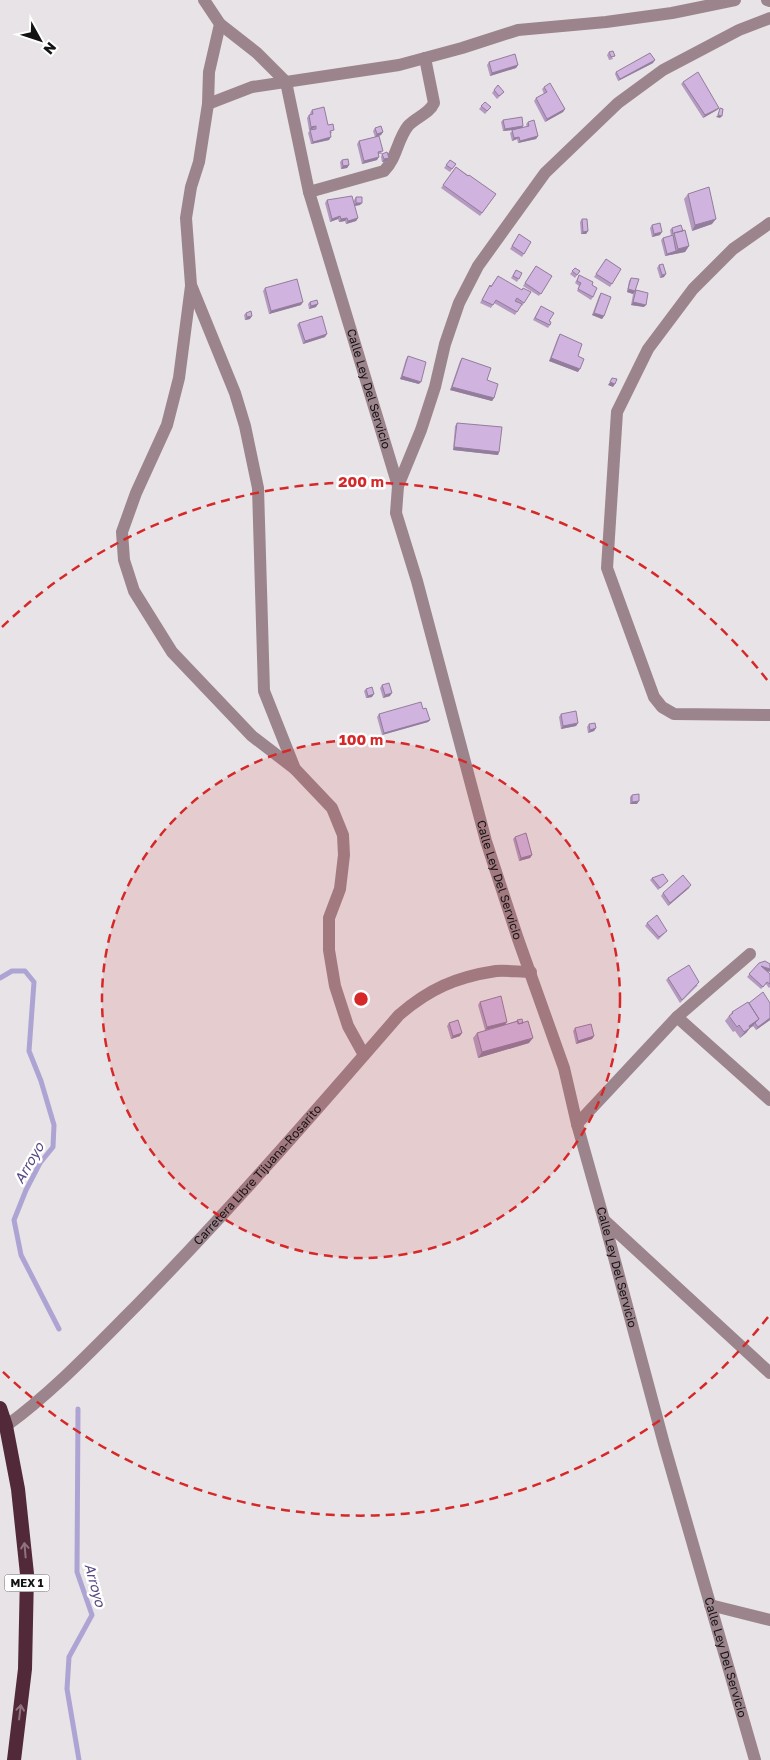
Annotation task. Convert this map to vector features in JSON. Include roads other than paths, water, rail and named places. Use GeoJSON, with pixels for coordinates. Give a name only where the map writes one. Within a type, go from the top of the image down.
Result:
{"type":"FeatureCollection","features":[{"type":"Feature","properties":{"kind":"highway","name":"MEX 1"},"geometry":{"type":"LineString","coordinates":[[0,1408],[6,1426],[19,1498],[27,1574],[25,1669],[14,1760]]}},
{"type":"Feature","properties":{"kind":"street"},"geometry":{"type":"LineString","coordinates":[[204,0],[220,24],[258,53],[286,82]]}},
{"type":"Feature","properties":{"kind":"street"},"geometry":{"type":"LineString","coordinates":[[208,104],[252,86],[399,65],[518,30],[606,22],[662,14],[735,0]]}},
{"type":"Feature","properties":{"kind":"street"},"geometry":{"type":"LineString","coordinates":[[398,486],[433,396],[445,344],[459,303],[478,266],[545,173],[618,103],[663,70],[739,30],[770,18]]}},
{"type":"Feature","properties":{"kind":"street"},"geometry":{"type":"LineString","coordinates":[[220,24],[209,72],[208,104],[199,162],[191,187],[186,218],[191,285],[179,378],[167,425],[136,493],[122,532],[124,560],[134,591],[172,652],[252,736],[295,769],[332,808],[343,834],[344,855],[340,889],[329,918],[329,950],[335,986],[348,1026],[364,1055]]}},
{"type":"Feature","properties":{"kind":"street"},"geometry":{"type":"LineString","coordinates":[[309,192],[384,171],[392,163],[399,141],[408,127],[419,116],[431,110],[434,103],[424,58]]}},
{"type":"Feature","properties":{"kind":"street","name":"Calle Ley Del Servicio"},"geometry":{"type":"LineString","coordinates":[[286,82],[309,192],[398,486],[396,513],[417,581],[486,841],[518,939],[564,1068],[577,1124],[664,1444],[756,1760]]}},
{"type":"Feature","properties":{"kind":"street"},"geometry":{"type":"LineString","coordinates":[[770,223],[734,249],[693,289],[648,349],[617,412],[606,568],[654,697],[662,708],[674,714],[770,715]]}},
{"type":"Feature","properties":{"kind":"street"},"geometry":{"type":"LineString","coordinates":[[191,285],[235,392],[245,426],[258,488],[264,691],[295,769]]}},
{"type":"Feature","properties":{"kind":"street"},"geometry":{"type":"LineString","coordinates":[[577,1124],[677,1017],[750,954]]}},
{"type":"Feature","properties":{"kind":"street","name":"Carretera Libre Tijuana-Rosarito"},"geometry":{"type":"LineString","coordinates":[[6,1426],[60,1382],[143,1298],[239,1198],[399,1015],[417,999],[440,986],[497,971],[531,972]]}},
{"type":"Feature","properties":{"kind":"street"},"geometry":{"type":"LineString","coordinates":[[677,1017],[770,1100]]}},
{"type":"Feature","properties":{"kind":"street"},"geometry":{"type":"LineString","coordinates":[[604,1220],[770,1372]]}},
{"type":"Feature","properties":{"kind":"street"},"geometry":{"type":"LineString","coordinates":[[710,1605],[770,1620]]}},
{"type":"Feature","properties":{"kind":"waterway","name":"Arroyo"},"geometry":{"type":"LineString","coordinates":[[0,978],[12,971],[25,971],[34,982],[29,1051],[41,1081],[54,1125],[53,1147],[40,1163],[26,1190],[14,1220],[21,1255],[59,1329]]}},
{"type":"Feature","properties":{"kind":"waterway","name":"Arroyo"},"geometry":{"type":"LineString","coordinates":[[78,1409],[77,1572],[92,1615],[69,1657],[67,1689],[79,1760]]}}]}
